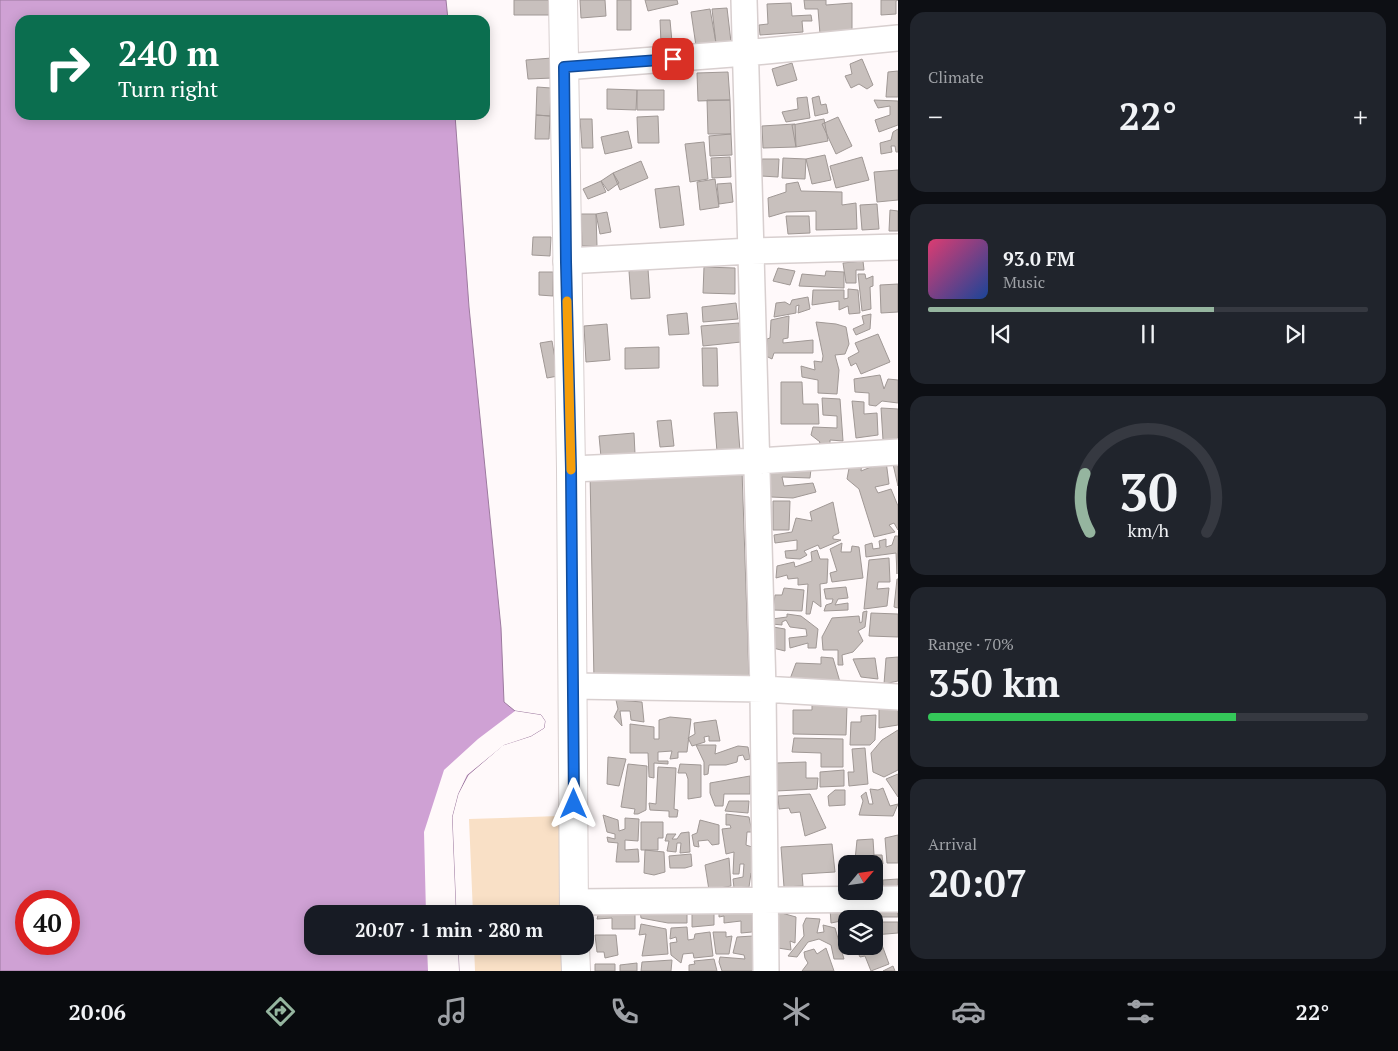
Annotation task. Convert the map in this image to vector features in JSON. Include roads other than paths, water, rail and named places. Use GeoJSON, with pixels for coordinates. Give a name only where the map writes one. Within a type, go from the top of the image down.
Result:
{"type":"FeatureCollection","features":[{"type":"Feature","properties":{"kind":"street"},"geometry":{"type":"LineString","coordinates":[[563,0],[571,469],[574,905]]}},
{"type":"Feature","properties":{"kind":"street"},"geometry":{"type":"LineString","coordinates":[[744,0],[763,689],[766,971]]}},
{"type":"Feature","properties":{"kind":"street"},"geometry":{"type":"LineString","coordinates":[[564,67],[745,53],[898,38]]}},
{"type":"Feature","properties":{"kind":"street"},"geometry":{"type":"LineString","coordinates":[[566,262],[751,251],[898,247]]}},
{"type":"Feature","properties":{"kind":"street"},"geometry":{"type":"LineString","coordinates":[[571,469],[757,461],[898,452]]}},
{"type":"Feature","properties":{"kind":"street"},"geometry":{"type":"LineString","coordinates":[[573,686],[763,689],[898,697]]}},
{"type":"Feature","properties":{"kind":"street"},"geometry":{"type":"LineString","coordinates":[[594,907],[764,899],[898,899]]}},
{"type":"Feature","properties":{"kind":"street"},"geometry":{"type":"LineString","coordinates":[[575,955],[576,971]]}}]}
